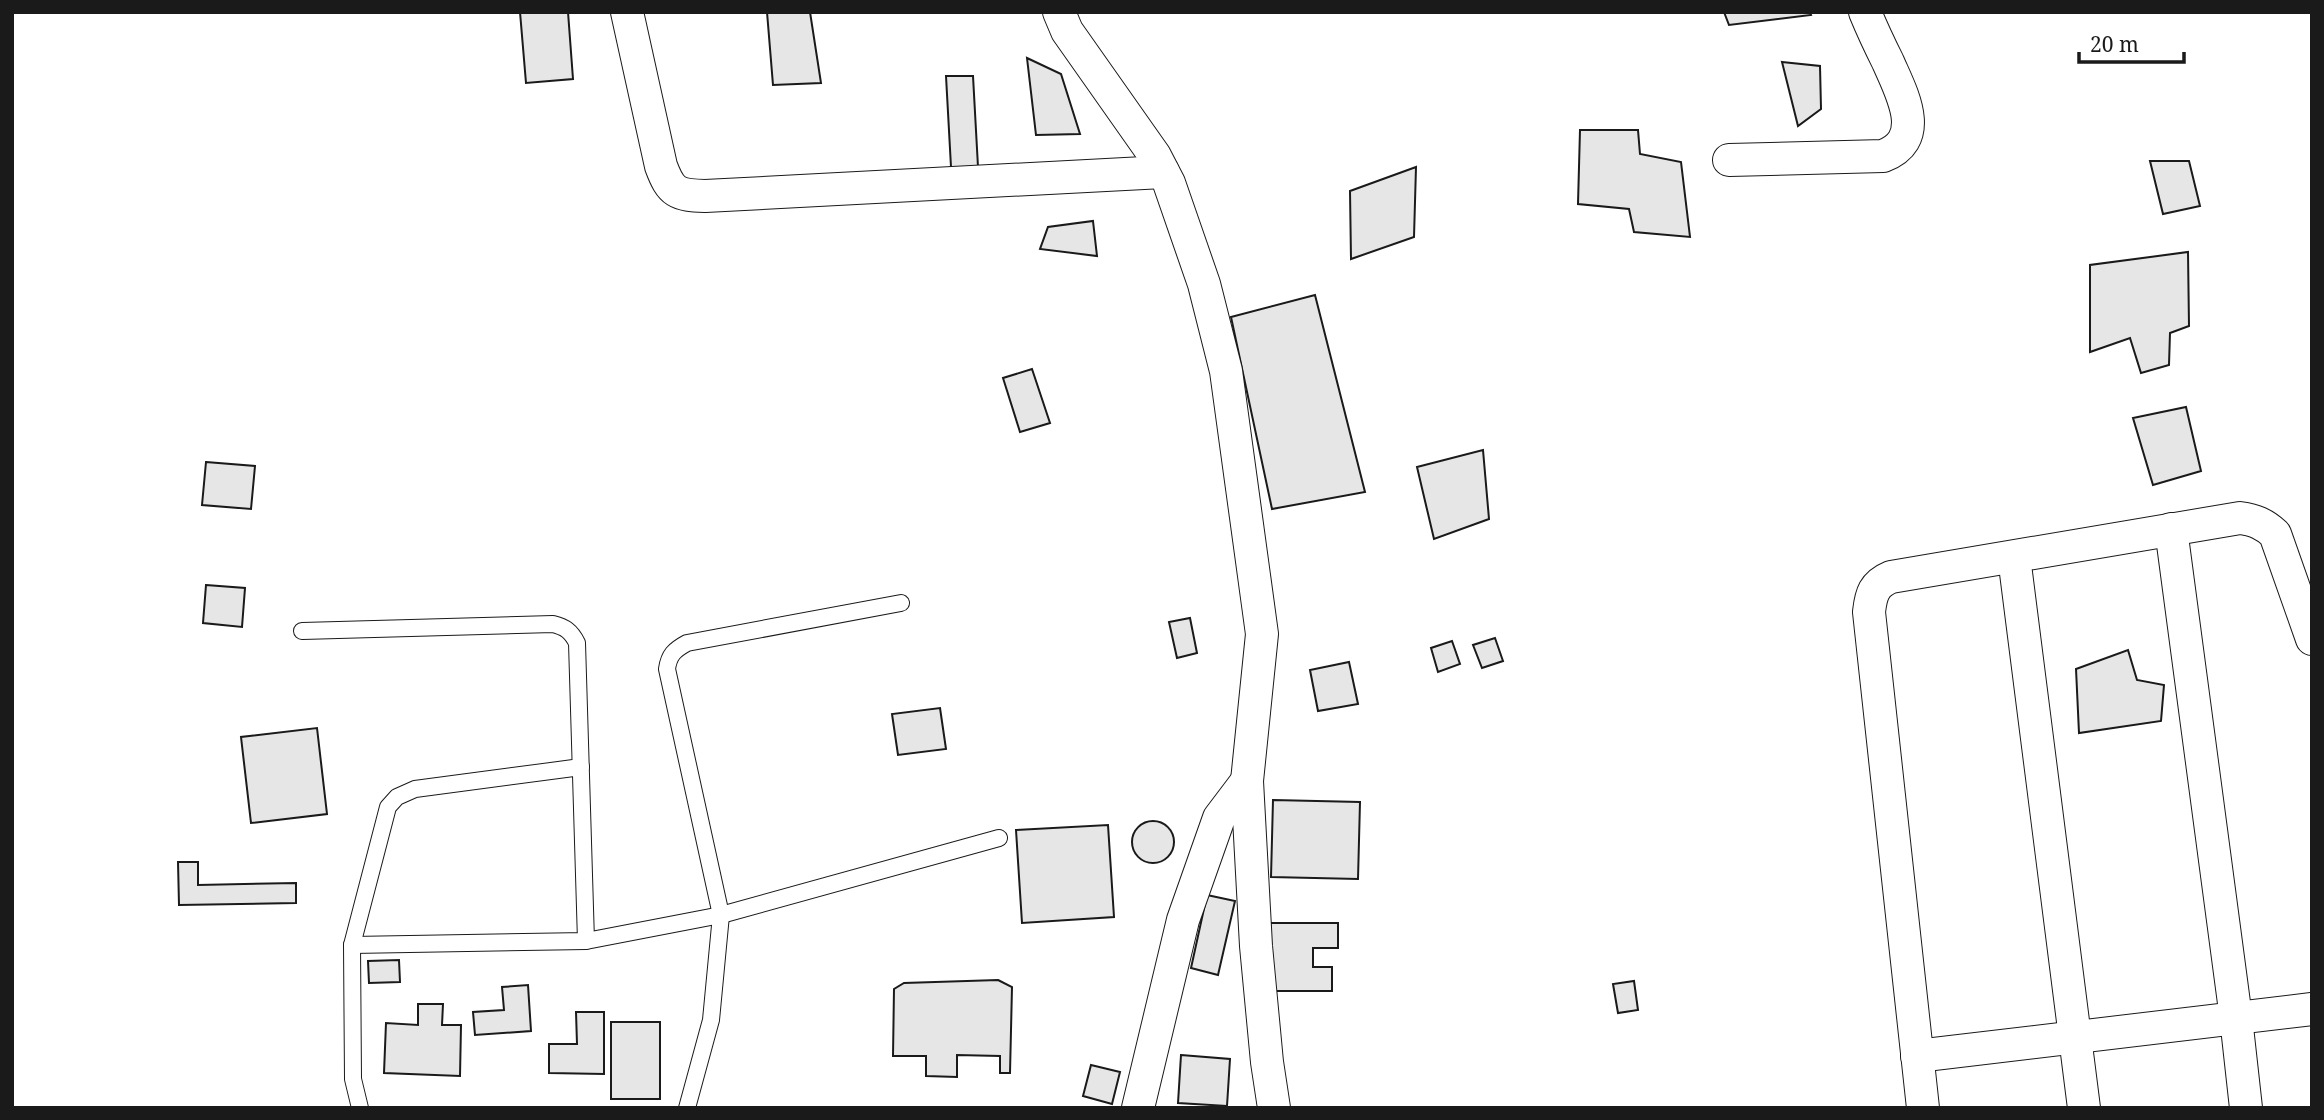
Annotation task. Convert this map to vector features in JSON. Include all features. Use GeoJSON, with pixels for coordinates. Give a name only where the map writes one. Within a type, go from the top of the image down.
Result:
{"type":"FeatureCollection","features":[{"type":"Feature","properties":{"kind":"street"},"geometry":{"type":"LineString","coordinates":[[627,12],[661,166],[673,191],[685,195],[1163,172]]}},
{"type":"Feature","properties":{"kind":"street"},"geometry":{"type":"LineString","coordinates":[[1059,12],[1067,31],[1156,156],[1204,284],[1226,371],[1262,634],[1247,781],[1256,946],[1274,1108]]}},
{"type":"Feature","properties":{"kind":"street"},"geometry":{"type":"LineString","coordinates":[[1729,160],[1883,156],[1895,152],[1903,141],[1908,126],[1906,102],[1865,12]]}},
{"type":"Feature","properties":{"kind":"street"},"geometry":{"type":"LineString","coordinates":[[1923,1108],[1869,612],[1875,587],[1891,577],[2240,518],[2253,520],[2275,534],[2312,639]]}},
{"type":"Feature","properties":{"kind":"street"},"geometry":{"type":"LineString","coordinates":[[2171,528],[2246,1108]]}},
{"type":"Feature","properties":{"kind":"street"},"geometry":{"type":"LineString","coordinates":[[2014,557],[2084,1108]]}},
{"type":"Feature","properties":{"kind":"street"},"geometry":{"type":"LineString","coordinates":[[1138,1108],[1183,920],[1219,818],[1247,781]]}},
{"type":"Feature","properties":{"kind":"street"},"geometry":{"type":"LineString","coordinates":[[1917,1056],[2312,1009]]}},
{"type":"Feature","properties":{"kind":"lane"},"geometry":{"type":"LineString","coordinates":[[687,1108],[711,1020],[720,915],[667,669],[668,660],[674,650],[687,643],[901,603]]}},
{"type":"Feature","properties":{"kind":"lane"},"geometry":{"type":"LineString","coordinates":[[302,631],[553,624],[565,627],[573,634],[577,643],[586,941]]}},
{"type":"Feature","properties":{"kind":"lane"},"geometry":{"type":"LineString","coordinates":[[360,1108],[353,1079],[352,945],[388,807],[397,797],[415,789],[581,767]]}},
{"type":"Feature","properties":{"kind":"lane"},"geometry":{"type":"LineString","coordinates":[[352,945],[586,941],[720,915],[999,838]]}},
{"type":"Feature","properties":{"kind":"building"},"geometry":{"type":"Polygon","coordinates":[[[520,12],[568,12],[573,79],[526,83],[520,12]]]}},
{"type":"Feature","properties":{"kind":"building"},"geometry":{"type":"Polygon","coordinates":[[[767,12],[810,12],[821,83],[773,85],[767,12]]]}},
{"type":"Feature","properties":{"kind":"building"},"geometry":{"type":"Polygon","coordinates":[[[1724,12],[1810,12],[1811,15],[1729,25],[1724,12]]]}},
{"type":"Feature","properties":{"kind":"building"},"geometry":{"type":"Polygon","coordinates":[[[1027,58],[1061,74],[1080,134],[1036,135],[1027,58]]]}},
{"type":"Feature","properties":{"kind":"building"},"geometry":{"type":"Polygon","coordinates":[[[1782,62],[1820,66],[1821,109],[1798,126],[1782,62]]]}},
{"type":"Feature","properties":{"kind":"building"},"geometry":{"type":"Polygon","coordinates":[[[946,76],[973,76],[978,167],[951,167],[946,76]]]}},
{"type":"Feature","properties":{"kind":"building"},"geometry":{"type":"Polygon","coordinates":[[[1580,130],[1638,130],[1640,154],[1681,162],[1690,237],[1634,232],[1629,209],[1578,204],[1580,130]]]}},
{"type":"Feature","properties":{"kind":"building"},"geometry":{"type":"Polygon","coordinates":[[[2150,161],[2189,161],[2200,206],[2163,214],[2150,161]]]}},
{"type":"Feature","properties":{"kind":"building"},"geometry":{"type":"Polygon","coordinates":[[[1416,167],[1414,237],[1351,259],[1350,191],[1416,167]]]}},
{"type":"Feature","properties":{"kind":"building"},"geometry":{"type":"Polygon","coordinates":[[[1093,221],[1097,256],[1040,249],[1048,227],[1093,221]]]}},
{"type":"Feature","properties":{"kind":"building"},"geometry":{"type":"Polygon","coordinates":[[[2188,252],[2189,326],[2170,333],[2169,365],[2141,373],[2130,338],[2090,352],[2090,265],[2188,252]]]}},
{"type":"Feature","properties":{"kind":"building"},"geometry":{"type":"Polygon","coordinates":[[[1315,295],[1365,492],[1272,509],[1231,317],[1315,295]]]}},
{"type":"Feature","properties":{"kind":"building"},"geometry":{"type":"Polygon","coordinates":[[[1032,369],[1050,423],[1020,432],[1003,378],[1032,369]]]}},
{"type":"Feature","properties":{"kind":"building"},"geometry":{"type":"Polygon","coordinates":[[[2186,407],[2201,471],[2153,485],[2133,418],[2186,407]]]}},
{"type":"Feature","properties":{"kind":"building"},"geometry":{"type":"Polygon","coordinates":[[[1483,450],[1489,519],[1434,539],[1417,467],[1483,450]]]}},
{"type":"Feature","properties":{"kind":"building"},"geometry":{"type":"Polygon","coordinates":[[[206,462],[255,466],[251,509],[202,505],[206,462]]]}},
{"type":"Feature","properties":{"kind":"building"},"geometry":{"type":"Polygon","coordinates":[[[206,585],[245,588],[242,627],[203,623],[206,585]]]}},
{"type":"Feature","properties":{"kind":"building"},"geometry":{"type":"Polygon","coordinates":[[[1190,618],[1197,653],[1177,658],[1169,622],[1190,618]]]}},
{"type":"Feature","properties":{"kind":"building"},"geometry":{"type":"Polygon","coordinates":[[[1495,638],[1503,661],[1482,668],[1473,645],[1495,638]]]}},
{"type":"Feature","properties":{"kind":"building"},"geometry":{"type":"Polygon","coordinates":[[[1452,641],[1460,664],[1438,672],[1431,648],[1452,641]]]}},
{"type":"Feature","properties":{"kind":"building"},"geometry":{"type":"Polygon","coordinates":[[[2128,650],[2137,680],[2164,685],[2161,721],[2079,733],[2076,669],[2128,650]]]}},
{"type":"Feature","properties":{"kind":"building"},"geometry":{"type":"Polygon","coordinates":[[[1349,662],[1358,704],[1318,711],[1310,670],[1349,662]]]}},
{"type":"Feature","properties":{"kind":"building"},"geometry":{"type":"Polygon","coordinates":[[[940,708],[946,749],[898,755],[892,714],[940,708]]]}},
{"type":"Feature","properties":{"kind":"building"},"geometry":{"type":"Polygon","coordinates":[[[317,728],[327,814],[251,823],[241,737],[317,728]]]}},
{"type":"Feature","properties":{"kind":"building"},"geometry":{"type":"Polygon","coordinates":[[[1273,800],[1360,802],[1358,879],[1271,877],[1273,800]]]}},
{"type":"Feature","properties":{"kind":"building"},"geometry":{"type":"Polygon","coordinates":[[[1153,821],[1168,827],[1174,842],[1168,857],[1153,863],[1138,857],[1132,842],[1138,827],[1153,821]]]}},
{"type":"Feature","properties":{"kind":"building"},"geometry":{"type":"Polygon","coordinates":[[[1108,825],[1114,917],[1022,923],[1016,830],[1108,825]]]}},
{"type":"Feature","properties":{"kind":"building"},"geometry":{"type":"Polygon","coordinates":[[[178,862],[198,862],[198,885],[296,883],[296,903],[179,905],[178,862]]]}},
{"type":"Feature","properties":{"kind":"building"},"geometry":{"type":"Polygon","coordinates":[[[1207,895],[1235,901],[1218,975],[1191,968],[1207,895]]]}},
{"type":"Feature","properties":{"kind":"building"},"geometry":{"type":"Polygon","coordinates":[[[1270,923],[1338,923],[1338,948],[1313,948],[1313,967],[1332,967],[1332,991],[1271,991],[1270,923]]]}},
{"type":"Feature","properties":{"kind":"building"},"geometry":{"type":"Polygon","coordinates":[[[399,960],[400,982],[369,983],[368,961],[399,960]]]}},
{"type":"Feature","properties":{"kind":"building"},"geometry":{"type":"Polygon","coordinates":[[[998,980],[1012,987],[1010,1073],[1000,1073],[1000,1056],[957,1055],[957,1077],[926,1076],[926,1056],[893,1056],[894,989],[904,983],[998,980]]]}},
{"type":"Feature","properties":{"kind":"building"},"geometry":{"type":"Polygon","coordinates":[[[1634,981],[1638,1010],[1618,1013],[1613,984],[1634,981]]]}},
{"type":"Feature","properties":{"kind":"building"},"geometry":{"type":"Polygon","coordinates":[[[528,985],[531,1031],[475,1035],[473,1012],[504,1010],[502,987],[528,985]]]}},
{"type":"Feature","properties":{"kind":"building"},"geometry":{"type":"Polygon","coordinates":[[[418,1004],[443,1004],[442,1025],[461,1025],[460,1076],[384,1073],[386,1023],[418,1025],[418,1004]]]}},
{"type":"Feature","properties":{"kind":"building"},"geometry":{"type":"Polygon","coordinates":[[[576,1012],[604,1012],[604,1074],[549,1073],[549,1044],[577,1044],[576,1012]]]}},
{"type":"Feature","properties":{"kind":"building"},"geometry":{"type":"Polygon","coordinates":[[[611,1022],[660,1022],[660,1099],[611,1099],[611,1022]]]}},
{"type":"Feature","properties":{"kind":"building"},"geometry":{"type":"Polygon","coordinates":[[[1181,1055],[1230,1059],[1227,1106],[1178,1103],[1181,1055]]]}},
{"type":"Feature","properties":{"kind":"building"},"geometry":{"type":"Polygon","coordinates":[[[1091,1065],[1120,1072],[1112,1104],[1083,1096],[1091,1065]]]}}]}
